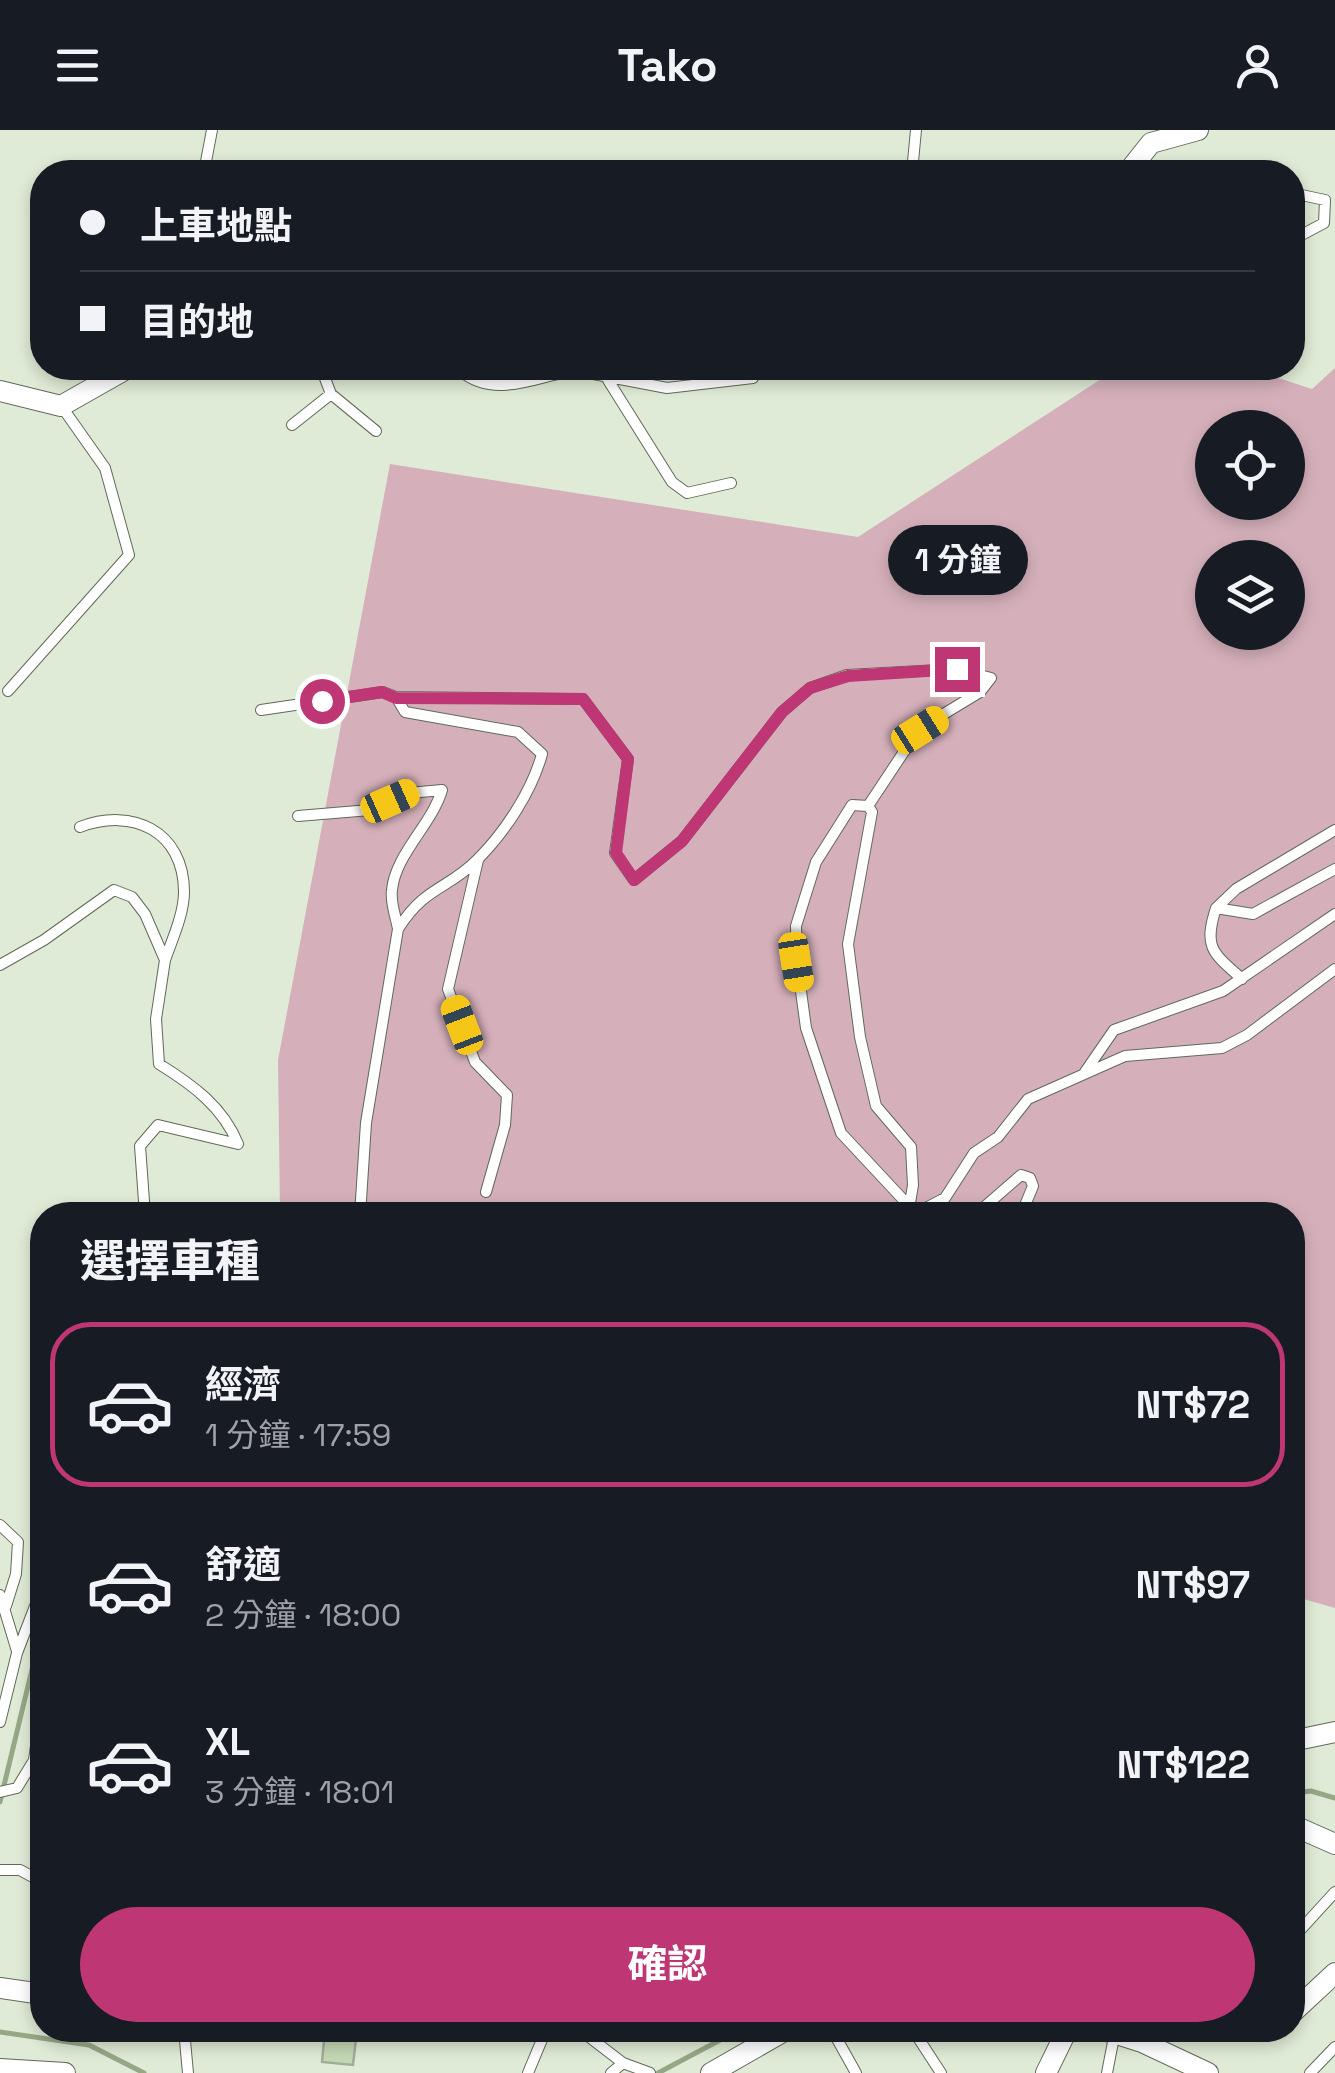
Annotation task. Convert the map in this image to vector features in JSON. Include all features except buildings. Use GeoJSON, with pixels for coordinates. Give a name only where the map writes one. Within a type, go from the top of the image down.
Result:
{"type":"FeatureCollection","features":[{"type":"Feature","properties":{"kind":"street"},"geometry":{"type":"LineString","coordinates":[[1137,160],[1154,137],[1198,130]]}},
{"type":"Feature","properties":{"kind":"street"},"geometry":{"type":"LineString","coordinates":[[0,391],[61,406],[102,380]]}},
{"type":"Feature","properties":{"kind":"street"},"geometry":{"type":"LineString","coordinates":[[1305,1738],[1335,1732]]}},
{"type":"Feature","properties":{"kind":"street"},"geometry":{"type":"LineString","coordinates":[[1305,1835],[1335,1844]]}},
{"type":"Feature","properties":{"kind":"street"},"geometry":{"type":"LineString","coordinates":[[1305,2001],[1335,1974]]}},
{"type":"Feature","properties":{"kind":"street"},"geometry":{"type":"LineString","coordinates":[[0,1988],[30,1992]]}},
{"type":"Feature","properties":{"kind":"street"},"geometry":{"type":"LineString","coordinates":[[711,2073],[765,2042]]}},
{"type":"Feature","properties":{"kind":"street"},"geometry":{"type":"LineString","coordinates":[[1046,2073],[1061,2042]]}},
{"type":"Feature","properties":{"kind":"street"},"geometry":{"type":"LineString","coordinates":[[1142,2042],[1208,2073]]}},
{"type":"Feature","properties":{"kind":"street"},"geometry":{"type":"LineString","coordinates":[[0,2069],[65,2073]]}},
{"type":"Feature","properties":{"kind":"lane"},"geometry":{"type":"LineString","coordinates":[[206,160],[212,130]]}},
{"type":"Feature","properties":{"kind":"lane"},"geometry":{"type":"LineString","coordinates":[[913,160],[916,130]]}},
{"type":"Feature","properties":{"kind":"lane"},"geometry":{"type":"LineString","coordinates":[[1305,196],[1325,200],[1324,222],[1305,233]]}},
{"type":"Feature","properties":{"kind":"lane"},"geometry":{"type":"LineString","coordinates":[[326,380],[331,394],[376,431]]}},
{"type":"Feature","properties":{"kind":"lane"},"geometry":{"type":"LineString","coordinates":[[608,380],[667,388],[736,380]]}},
{"type":"Feature","properties":{"kind":"lane"},"geometry":{"type":"LineString","coordinates":[[608,380],[672,482],[686,493],[731,483]]}},
{"type":"Feature","properties":{"kind":"lane"},"geometry":{"type":"LineString","coordinates":[[292,425],[331,394]]}},
{"type":"Feature","properties":{"kind":"lane"},"geometry":{"type":"LineString","coordinates":[[8,691],[130,555],[106,468],[61,406]]}},
{"type":"Feature","properties":{"kind":"lane"},"geometry":{"type":"LineString","coordinates":[[261,710],[382,692],[396,698],[583,699],[628,759],[616,853],[634,880],[682,841],[782,712],[810,688],[848,676],[938,670],[957,669],[991,678],[980,692],[920,730],[868,806]]}},
{"type":"Feature","properties":{"kind":"lane"},"geometry":{"type":"LineString","coordinates":[[396,698],[406,712],[518,732],[542,754],[534,784],[478,859],[416,900],[398,930]]}},
{"type":"Feature","properties":{"kind":"lane"},"geometry":{"type":"LineString","coordinates":[[298,816],[370,810],[410,792],[442,790],[436,811],[394,877],[391,894],[398,930],[366,1122],[361,1202]]}},
{"type":"Feature","properties":{"kind":"lane"},"geometry":{"type":"LineString","coordinates":[[868,806],[852,805],[816,862],[796,926],[796,962],[806,1028],[841,1133],[901,1202]]}},
{"type":"Feature","properties":{"kind":"lane"},"geometry":{"type":"LineString","coordinates":[[868,806],[872,812],[848,944],[860,1037],[876,1106],[912,1148],[909,1202]]}},
{"type":"Feature","properties":{"kind":"lane"},"geometry":{"type":"LineString","coordinates":[[80,827],[123,817],[158,831],[181,870],[184,895],[165,960],[156,1018],[159,1064],[186,1080],[227,1117],[238,1144],[158,1124],[140,1146],[144,1202]]}},
{"type":"Feature","properties":{"kind":"lane"},"geometry":{"type":"LineString","coordinates":[[1242,979],[1213,953],[1208,932],[1216,908],[1236,888],[1335,830]]}},
{"type":"Feature","properties":{"kind":"lane"},"geometry":{"type":"LineString","coordinates":[[478,859],[448,988],[475,1062],[507,1095],[505,1125],[486,1192]]}},
{"type":"Feature","properties":{"kind":"lane"},"geometry":{"type":"LineString","coordinates":[[1216,908],[1253,914],[1335,870]]}},
{"type":"Feature","properties":{"kind":"lane"},"geometry":{"type":"LineString","coordinates":[[0,965],[44,940],[98,897],[114,890],[132,897],[145,914],[165,960]]}},
{"type":"Feature","properties":{"kind":"lane"},"geometry":{"type":"LineString","coordinates":[[1084,1073],[1114,1030],[1223,990],[1335,914]]}},
{"type":"Feature","properties":{"kind":"lane"},"geometry":{"type":"LineString","coordinates":[[937,1202],[945,1198],[974,1154],[998,1137],[1028,1100],[1125,1056],[1222,1048],[1248,1035],[1335,968]]}},
{"type":"Feature","properties":{"kind":"lane"},"geometry":{"type":"LineString","coordinates":[[990,1202],[1021,1176],[1030,1178],[1033,1186],[1026,1202]]}},
{"type":"Feature","properties":{"kind":"lane"},"geometry":{"type":"LineString","coordinates":[[0,1525],[18,1542],[16,1574],[6,1606]]}},
{"type":"Feature","properties":{"kind":"lane"},"geometry":{"type":"LineString","coordinates":[[0,1594],[18,1653]]}},
{"type":"Feature","properties":{"kind":"lane"},"geometry":{"type":"LineString","coordinates":[[0,1722],[30,1620]]}},
{"type":"Feature","properties":{"kind":"lane"},"geometry":{"type":"LineString","coordinates":[[0,1792],[17,1788],[30,1767]]}},
{"type":"Feature","properties":{"kind":"lane"},"geometry":{"type":"LineString","coordinates":[[0,1870],[20,1870],[30,1875]]}},
{"type":"Feature","properties":{"kind":"lane"},"geometry":{"type":"LineString","coordinates":[[1305,1925],[1335,1892]]}},
{"type":"Feature","properties":{"kind":"lane"},"geometry":{"type":"LineString","coordinates":[[185,2042],[188,2073]]}},
{"type":"Feature","properties":{"kind":"lane"},"geometry":{"type":"LineString","coordinates":[[528,2073],[541,2042]]}},
{"type":"Feature","properties":{"kind":"lane"},"geometry":{"type":"LineString","coordinates":[[597,2042],[628,2064],[650,2073]]}},
{"type":"Feature","properties":{"kind":"lane"},"geometry":{"type":"LineString","coordinates":[[839,2042],[856,2073]]}},
{"type":"Feature","properties":{"kind":"lane"},"geometry":{"type":"LineString","coordinates":[[921,2042],[940,2073]]}},
{"type":"Feature","properties":{"kind":"lane"},"geometry":{"type":"LineString","coordinates":[[1106,2073],[1108,2042]]}},
{"type":"Feature","properties":{"kind":"lane"},"geometry":{"type":"LineString","coordinates":[[1310,2073],[1335,2047]]}},
{"type":"Feature","properties":{"kind":"lane"},"geometry":{"type":"LineString","coordinates":[[611,2073],[628,2064]]}},
{"type":"Feature","properties":{"kind":"shaded area"},"geometry":{"type":"Polygon","coordinates":[[[1335,368],[1335,1608],[1305,1599],[1305,1202],[280,1202],[278,1060],[390,464],[858,537],[1100,380],[1285,380],[1312,389],[1335,368]]]}},
{"type":"Feature","properties":{"kind":"waterway"},"geometry":{"type":"LineString","coordinates":[[0,1802],[30,1678]]}},
{"type":"Feature","properties":{"kind":"waterway"},"geometry":{"type":"LineString","coordinates":[[1305,1792],[1335,1798]]}},
{"type":"Feature","properties":{"kind":"waterway"},"geometry":{"type":"LineString","coordinates":[[0,2032],[30,2036]]}},
{"type":"Feature","properties":{"kind":"waterway"},"geometry":{"type":"LineString","coordinates":[[68,2042],[89,2045],[144,2073]]}},
{"type":"Feature","properties":{"kind":"waterway"},"geometry":{"type":"LineString","coordinates":[[658,2073],[716,2042]]}},
{"type":"Feature","properties":{"kind":"route"},"geometry":{"type":"LineString","coordinates":[[322,701],[382,692],[396,698],[583,699],[600,716],[628,759],[616,853],[634,880],[682,841],[782,712],[810,688],[848,676],[957,669]]}}]}
